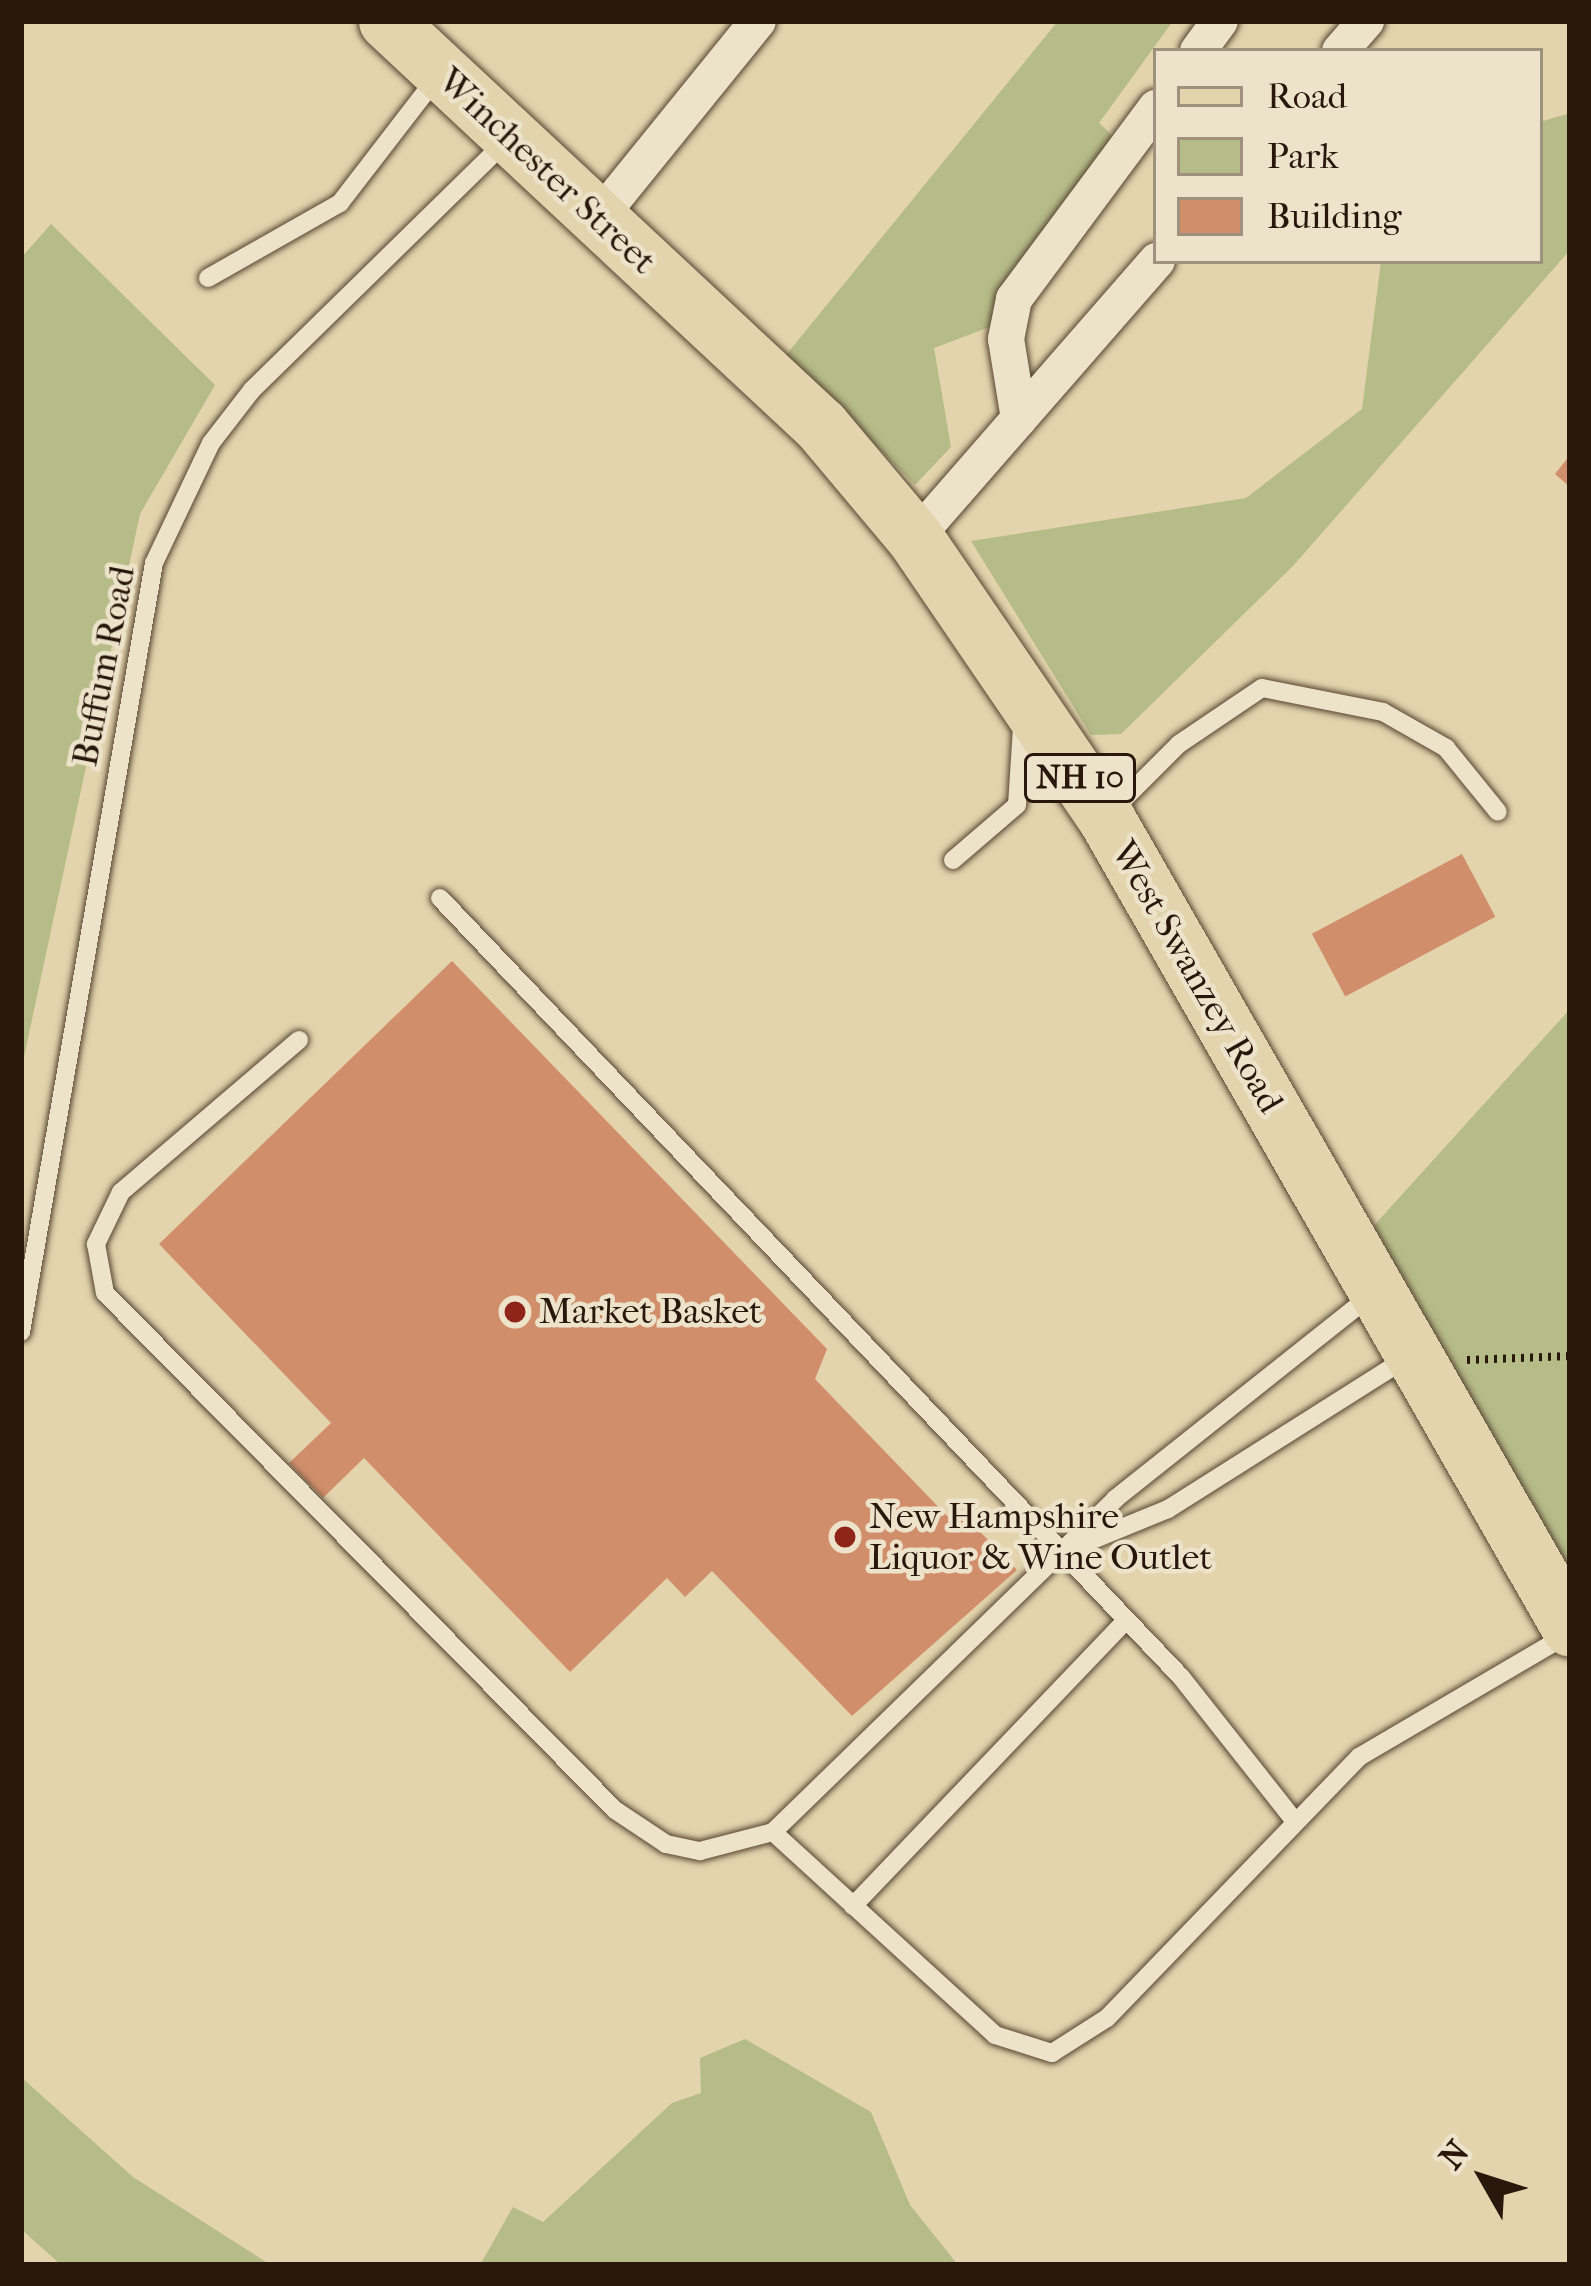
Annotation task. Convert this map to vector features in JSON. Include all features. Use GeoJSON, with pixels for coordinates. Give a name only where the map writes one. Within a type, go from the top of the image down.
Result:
{"type":"FeatureCollection","features":[{"type":"Feature","properties":{"kind":"main road","name":"Winchester Street"},"geometry":{"type":"LineString","coordinates":[[387,21],[596,221],[710,319]]}},
{"type":"Feature","properties":{"kind":"main road","name":"West Swanzey Road"},"geometry":{"type":"LineString","coordinates":[[710,319],[915,538],[1000,654],[1106,818],[1570,1631]]}},
{"type":"Feature","properties":{"kind":"street"},"geometry":{"type":"LineString","coordinates":[[596,221],[758,21]]}},
{"type":"Feature","properties":{"kind":"street"},"geometry":{"type":"LineString","coordinates":[[1200,48],[1220,21]]}},
{"type":"Feature","properties":{"kind":"street"},"geometry":{"type":"LineString","coordinates":[[1343,48],[1366,21]]}},
{"type":"Feature","properties":{"kind":"street"},"geometry":{"type":"LineString","coordinates":[[1018,419],[1006,340],[1014,299],[1153,112]]}},
{"type":"Feature","properties":{"kind":"street"},"geometry":{"type":"LineString","coordinates":[[915,538],[1154,264]]}},
{"type":"Feature","properties":{"kind":"lane"},"geometry":{"type":"LineString","coordinates":[[208,278],[340,203],[440,73]]}},
{"type":"Feature","properties":{"kind":"lane","name":"Buffum Road"},"geometry":{"type":"LineString","coordinates":[[21,1332],[154,563],[211,442],[252,389],[509,138]]}},
{"type":"Feature","properties":{"kind":"lane"},"geometry":{"type":"LineString","coordinates":[[953,860],[1002,825],[1024,788],[1018,704],[1000,654]]}},
{"type":"Feature","properties":{"kind":"lane"},"geometry":{"type":"LineString","coordinates":[[1106,818],[1179,744],[1262,688],[1383,712],[1446,748],[1498,812]]}},
{"type":"Feature","properties":{"kind":"lane"},"geometry":{"type":"LineString","coordinates":[[440,898],[1125,1621],[1294,1820]]}},
{"type":"Feature","properties":{"kind":"lane"},"geometry":{"type":"LineString","coordinates":[[299,1040],[121,1192],[97,1244],[105,1293],[639,1831],[700,1851],[773,1832],[1058,1554],[1376,1291]]}},
{"type":"Feature","properties":{"kind":"lane"},"geometry":{"type":"LineString","coordinates":[[1058,1554],[1168,1509],[1412,1354]]}},
{"type":"Feature","properties":{"kind":"lane"},"geometry":{"type":"LineString","coordinates":[[853,1906],[1125,1621]]}},
{"type":"Feature","properties":{"kind":"lane"},"geometry":{"type":"LineString","coordinates":[[773,1832],[1005,2042],[1052,2053],[1107,2018],[1294,1820],[1407,1721],[1570,1631]]}},
{"type":"Feature","properties":{"kind":"path"},"geometry":{"type":"LineString","coordinates":[[1412,1354],[1501,1364],[1570,1356]]}},
{"type":"Feature","properties":{"kind":"green space"},"geometry":{"type":"Polygon","coordinates":[[[1058,21],[1173,21],[1099,123],[1114,137],[995,325],[934,348],[951,447],[915,485],[786,355],[1058,21]]]}},
{"type":"Feature","properties":{"kind":"green space"},"geometry":{"type":"Polygon","coordinates":[[[1570,113],[1570,250],[1293,566],[1121,734],[1091,735],[971,541],[1246,498],[1362,409],[1381,264],[1543,264],[1543,121],[1570,113]]]}},
{"type":"Feature","properties":{"kind":"green space"},"geometry":{"type":"Polygon","coordinates":[[[51,224],[215,385],[140,514],[21,1071],[21,258],[51,224]]]}},
{"type":"Feature","properties":{"kind":"green space"},"geometry":{"type":"Polygon","coordinates":[[[1570,1009],[1570,1572],[1369,1231],[1570,1009]]]}},
{"type":"Feature","properties":{"kind":"green space"},"geometry":{"type":"Polygon","coordinates":[[[745,2039],[871,2112],[910,2205],[958,2265],[480,2265],[513,2207],[543,2222],[672,2103],[701,2093],[700,2058],[745,2039]]]}},
{"type":"Feature","properties":{"kind":"green space"},"geometry":{"type":"Polygon","coordinates":[[[21,2077],[133,2177],[271,2265],[61,2265],[21,2229],[21,2077]]]}},
{"type":"Feature","properties":{"kind":"building"},"geometry":{"type":"Polygon","coordinates":[[[1570,455],[1570,487],[1555,474],[1570,455]]]}},
{"type":"Feature","properties":{"kind":"building"},"geometry":{"type":"Polygon","coordinates":[[[1462,854],[1495,917],[1345,996],[1312,934],[1462,854]]]}},
{"type":"Feature","properties":{"kind":"building"},"geometry":{"type":"Polygon","coordinates":[[[452,961],[827,1349],[815,1379],[951,1520],[960,1511],[1017,1570],[852,1716],[712,1571],[685,1597],[667,1578],[570,1672],[364,1458],[323,1498],[289,1463],[331,1423],[159,1244],[452,961]]]}},
{"type":"Feature","properties":{"kind":"place","name":"Market Basket"},"geometry":{"type":"Point","coordinates":[515,1312]}},
{"type":"Feature","properties":{"kind":"place","name":"New Hampshire Liquor & Wine Outlet"},"geometry":{"type":"Point","coordinates":[845,1537]}}]}
